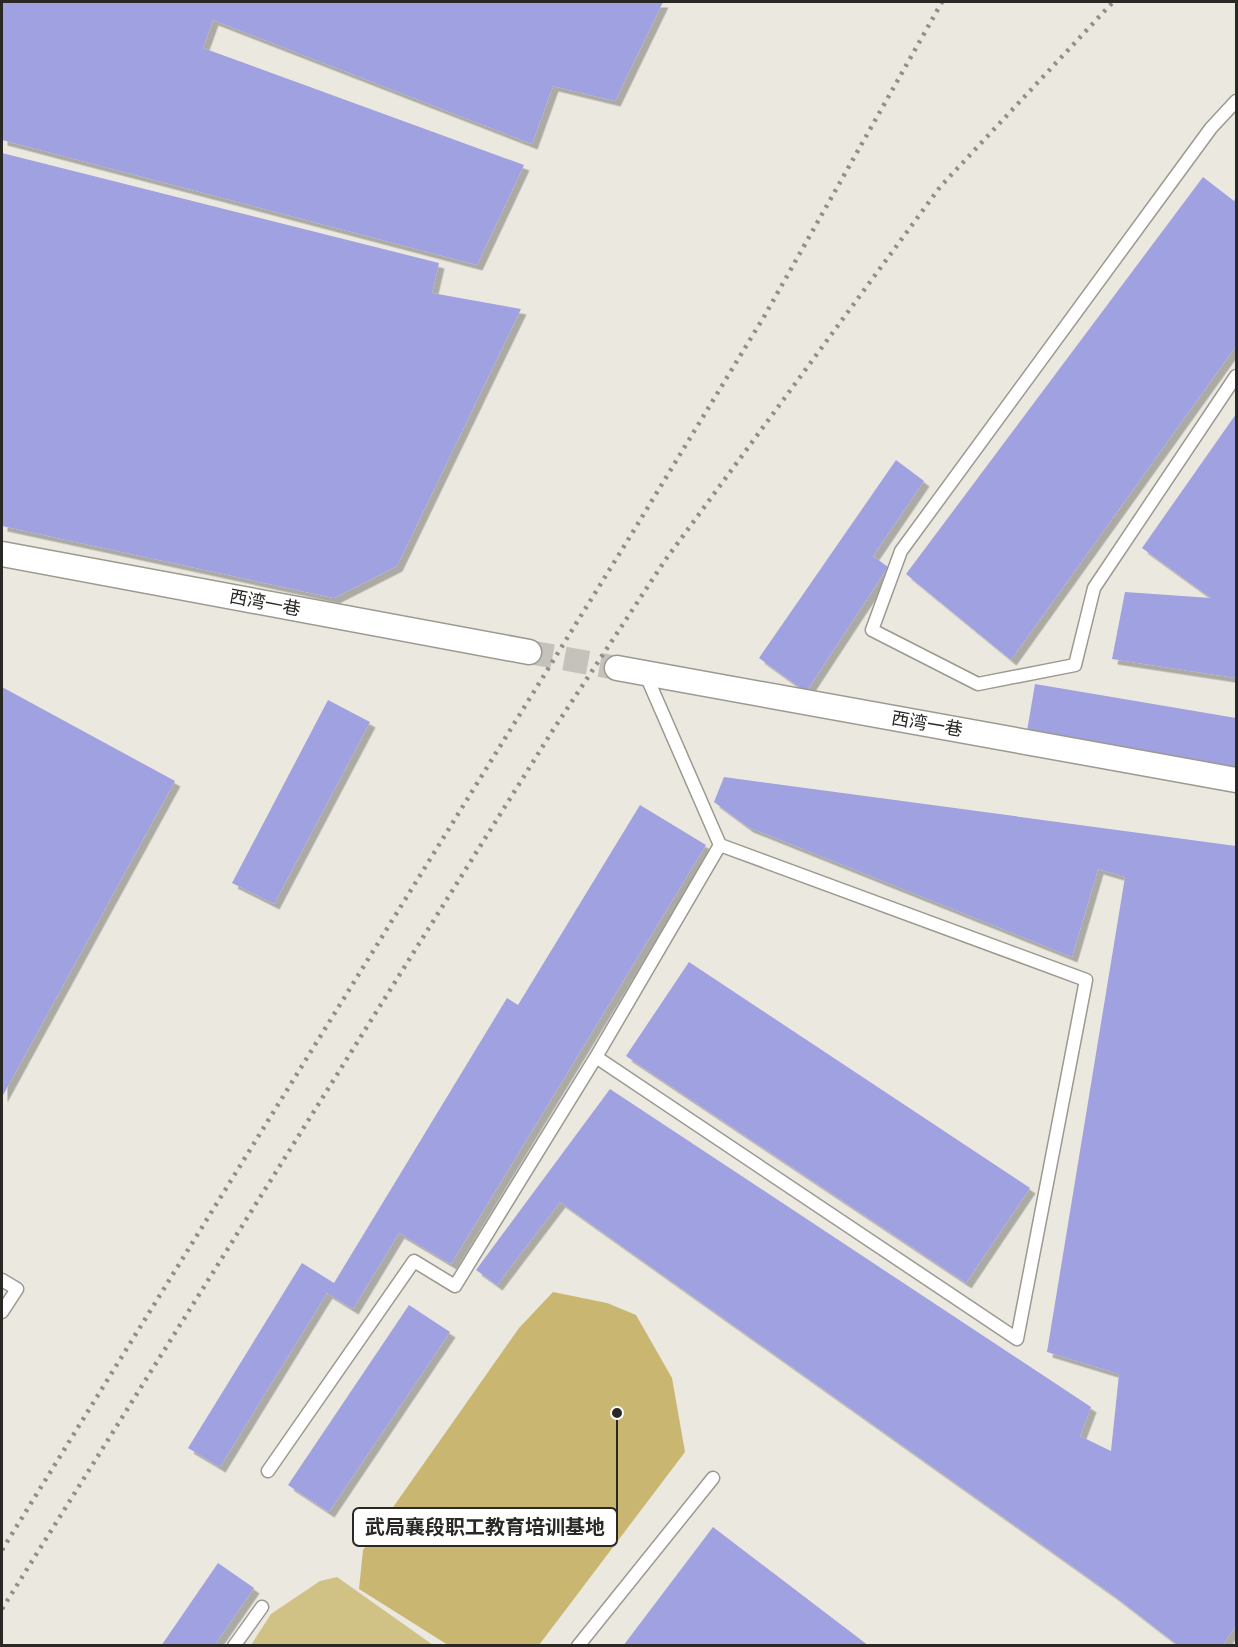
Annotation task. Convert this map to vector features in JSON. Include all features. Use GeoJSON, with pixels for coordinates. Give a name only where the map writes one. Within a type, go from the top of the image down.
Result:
{"type":"FeatureCollection","features":[{"type":"Feature","properties":{"kind":"street","name":"西湾一巷"},"geometry":{"type":"LineString","coordinates":[[2,554],[529,652]]}},
{"type":"Feature","properties":{"kind":"street","name":"西湾一巷"},"geometry":{"type":"LineString","coordinates":[[617,668],[1236,780]]}},
{"type":"Feature","properties":{"kind":"lane"},"geometry":{"type":"LineString","coordinates":[[1236,101],[1211,128],[901,551],[872,630],[978,684],[1075,665],[1094,588],[1236,376]]}},
{"type":"Feature","properties":{"kind":"lane"},"geometry":{"type":"LineString","coordinates":[[596,1057],[1017,1339],[1086,980],[720,845],[645,673]]}},
{"type":"Feature","properties":{"kind":"lane"},"geometry":{"type":"LineString","coordinates":[[268,1471],[414,1261],[455,1286],[596,1057],[720,845]]}},
{"type":"Feature","properties":{"kind":"lane"},"geometry":{"type":"LineString","coordinates":[[2,1280],[17,1289],[2,1312]]}},
{"type":"Feature","properties":{"kind":"lane"},"geometry":{"type":"LineString","coordinates":[[578,1646],[712,1478]]}},
{"type":"Feature","properties":{"kind":"lane"},"geometry":{"type":"LineString","coordinates":[[234,1646],[262,1607]]}},
{"type":"Feature","properties":{"kind":"shaded area"},"geometry":{"type":"Polygon","coordinates":[[[553,1292],[607,1303],[636,1315],[672,1378],[685,1452],[539,1645],[448,1645],[359,1589],[363,1550],[519,1328],[553,1292]]]}},
{"type":"Feature","properties":{"kind":"shaded area"},"geometry":{"type":"Polygon","coordinates":[[[337,1577],[433,1645],[251,1645],[271,1614],[320,1581],[337,1577]]]}},
{"type":"Feature","properties":{"kind":"building"},"geometry":{"type":"Polygon","coordinates":[[[2,2],[663,2],[615,101],[553,86],[532,144],[213,20],[203,48],[524,165],[477,265],[2,140],[2,2]]]}},
{"type":"Feature","properties":{"kind":"building"},"geometry":{"type":"Polygon","coordinates":[[[2,153],[439,263],[432,293],[521,309],[397,566],[334,598],[2,526],[2,153]]]}},
{"type":"Feature","properties":{"kind":"building"},"geometry":{"type":"Polygon","coordinates":[[[1203,177],[1234,201],[1236,197],[1236,346],[1011,660],[906,574],[1203,177]]]}},
{"type":"Feature","properties":{"kind":"building"},"geometry":{"type":"Polygon","coordinates":[[[1236,414],[1236,678],[1112,659],[1125,592],[1211,598],[1142,548],[1236,414]]]}},
{"type":"Feature","properties":{"kind":"building"},"geometry":{"type":"Polygon","coordinates":[[[896,460],[924,481],[873,556],[888,567],[806,692],[759,658],[896,460]]]}},
{"type":"Feature","properties":{"kind":"building"},"geometry":{"type":"Polygon","coordinates":[[[1035,684],[1236,718],[1236,772],[1026,737],[1035,684]]]}},
{"type":"Feature","properties":{"kind":"building"},"geometry":{"type":"Polygon","coordinates":[[[2,687],[175,781],[2,1097],[2,687]]]}},
{"type":"Feature","properties":{"kind":"building"},"geometry":{"type":"Polygon","coordinates":[[[328,700],[370,722],[274,904],[232,883],[328,700]]]}},
{"type":"Feature","properties":{"kind":"building"},"geometry":{"type":"Polygon","coordinates":[[[724,777],[1236,846],[1236,1626],[1222,1646],[1179,1646],[1113,1595],[560,1202],[497,1285],[476,1270],[610,1089],[1091,1407],[1080,1436],[1111,1451],[1119,1374],[1047,1352],[1125,877],[1098,869],[1072,957],[748,827],[714,802],[724,777]]]}},
{"type":"Feature","properties":{"kind":"building"},"geometry":{"type":"Polygon","coordinates":[[[640,805],[706,845],[451,1264],[399,1233],[353,1309],[327,1293],[220,1467],[188,1448],[302,1263],[334,1283],[507,998],[518,1005],[640,805]]]}},
{"type":"Feature","properties":{"kind":"building"},"geometry":{"type":"Polygon","coordinates":[[[689,962],[1030,1188],[966,1283],[626,1056],[689,962]]]}},
{"type":"Feature","properties":{"kind":"building"},"geometry":{"type":"Polygon","coordinates":[[[409,1305],[450,1332],[329,1512],[288,1485],[409,1305]]]}},
{"type":"Feature","properties":{"kind":"building"},"geometry":{"type":"Polygon","coordinates":[[[713,1527],[869,1646],[623,1646],[713,1527]]]}},
{"type":"Feature","properties":{"kind":"building"},"geometry":{"type":"Polygon","coordinates":[[[218,1563],[254,1588],[214,1646],[161,1646],[218,1563]]]}},
{"type":"Feature","properties":{"kind":"tunnel"},"geometry":{"type":"LineString","coordinates":[[529,652],[617,668]]}},
{"type":"Feature","properties":{"kind":"railway"},"geometry":{"type":"LineString","coordinates":[[2,1550],[765,315],[942,2]]}},
{"type":"Feature","properties":{"kind":"railway"},"geometry":{"type":"LineString","coordinates":[[2,1609],[553,730],[666,559],[940,187],[1113,2]]}},
{"type":"Feature","properties":{"kind":"place","name":"武局襄段职工教育培训基地"},"geometry":{"type":"Point","coordinates":[617,1413]}}]}
